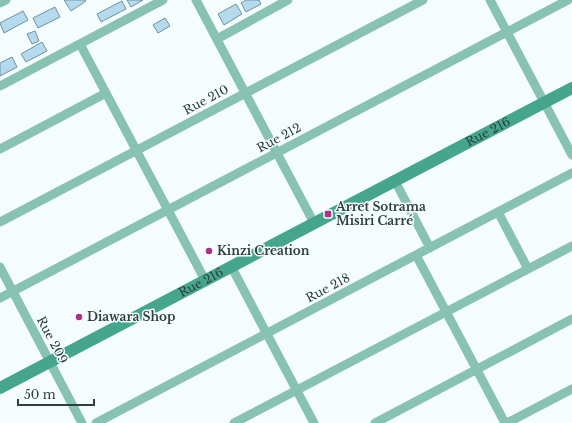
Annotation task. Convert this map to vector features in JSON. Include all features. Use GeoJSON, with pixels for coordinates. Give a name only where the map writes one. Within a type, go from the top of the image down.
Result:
{"type":"FeatureCollection","features":[{"type":"Feature","properties":{"kind":"street"},"geometry":{"type":"LineString","coordinates":[[0,3],[6,0]]}},
{"type":"Feature","properties":{"kind":"street"},"geometry":{"type":"LineString","coordinates":[[0,86],[163,0]]}},
{"type":"Feature","properties":{"kind":"street"},"geometry":{"type":"LineString","coordinates":[[196,0],[314,223]]}},
{"type":"Feature","properties":{"kind":"street"},"geometry":{"type":"LineString","coordinates":[[217,39],[288,0]]}},
{"type":"Feature","properties":{"kind":"street","name":"Rue 210"},"geometry":{"type":"LineString","coordinates":[[0,222],[423,0]]}},
{"type":"Feature","properties":{"kind":"street"},"geometry":{"type":"LineString","coordinates":[[490,0],[572,155]]}},
{"type":"Feature","properties":{"kind":"street","name":"Rue 212"},"geometry":{"type":"LineString","coordinates":[[0,298],[568,0]]}},
{"type":"Feature","properties":{"kind":"street"},"geometry":{"type":"LineString","coordinates":[[80,44],[205,280]]}},
{"type":"Feature","properties":{"kind":"street","name":"Rue 216"},"geometry":{"type":"LineString","coordinates":[[0,388],[572,88]]}},
{"type":"Feature","properties":{"kind":"street"},"geometry":{"type":"LineString","coordinates":[[0,149],[106,93]]}},
{"type":"Feature","properties":{"kind":"street","name":"Rue 218"},"geometry":{"type":"LineString","coordinates":[[96,423],[572,173]]}},
{"type":"Feature","properties":{"kind":"street"},"geometry":{"type":"LineString","coordinates":[[395,180],[430,248]]}},
{"type":"Feature","properties":{"kind":"street"},"geometry":{"type":"LineString","coordinates":[[498,212],[528,269]]}},
{"type":"Feature","properties":{"kind":"street"},"geometry":{"type":"LineString","coordinates":[[234,423],[572,246]]}},
{"type":"Feature","properties":{"kind":"street"},"geometry":{"type":"LineString","coordinates":[[416,255],[506,423],[572,389]]}},
{"type":"Feature","properties":{"kind":"street"},"geometry":{"type":"LineString","coordinates":[[231,266],[314,423]]}},
{"type":"Feature","properties":{"kind":"street","name":"Rue 209"},"geometry":{"type":"LineString","coordinates":[[0,267],[82,423]]}},
{"type":"Feature","properties":{"kind":"street"},"geometry":{"type":"LineString","coordinates":[[374,423],[572,319]]}},
{"type":"Feature","properties":{"kind":"building"},"geometry":{"type":"Polygon","coordinates":[[[64,0],[85,0],[86,1],[71,11],[64,0]]]}},
{"type":"Feature","properties":{"kind":"building"},"geometry":{"type":"Polygon","coordinates":[[[127,0],[143,0],[131,7],[127,0]]]}},
{"type":"Feature","properties":{"kind":"building"},"geometry":{"type":"Polygon","coordinates":[[[246,0],[259,0],[261,4],[246,12],[241,3],[246,0]]]}},
{"type":"Feature","properties":{"kind":"building"},"geometry":{"type":"Polygon","coordinates":[[[122,1],[126,9],[101,22],[97,14],[122,1]]]}},
{"type":"Feature","properties":{"kind":"building"},"geometry":{"type":"Polygon","coordinates":[[[236,4],[242,14],[224,25],[218,14],[236,4]]]}},
{"type":"Feature","properties":{"kind":"building"},"geometry":{"type":"Polygon","coordinates":[[[55,7],[60,17],[38,28],[33,18],[55,7]]]}},
{"type":"Feature","properties":{"kind":"building"},"geometry":{"type":"Polygon","coordinates":[[[23,11],[28,20],[4,33],[0,23],[23,11]]]}},
{"type":"Feature","properties":{"kind":"building"},"geometry":{"type":"Polygon","coordinates":[[[165,18],[170,26],[158,33],[153,25],[165,18]]]}},
{"type":"Feature","properties":{"kind":"building"},"geometry":{"type":"Polygon","coordinates":[[[35,31],[39,41],[32,44],[27,34],[35,31]]]}},
{"type":"Feature","properties":{"kind":"building"},"geometry":{"type":"Polygon","coordinates":[[[42,42],[47,51],[26,62],[21,54],[42,42]]]}},
{"type":"Feature","properties":{"kind":"building"},"geometry":{"type":"Polygon","coordinates":[[[12,57],[17,67],[0,76],[0,63],[12,57]]]}},
{"type":"Feature","properties":{"kind":"place","name":"Arret Sotrama Misiri Carré"},"geometry":{"type":"Point","coordinates":[328,214]}},
{"type":"Feature","properties":{"kind":"place","name":"Kinzi Creation"},"geometry":{"type":"Point","coordinates":[209,251]}},
{"type":"Feature","properties":{"kind":"place","name":"Diawara Shop"},"geometry":{"type":"Point","coordinates":[79,317]}}]}
